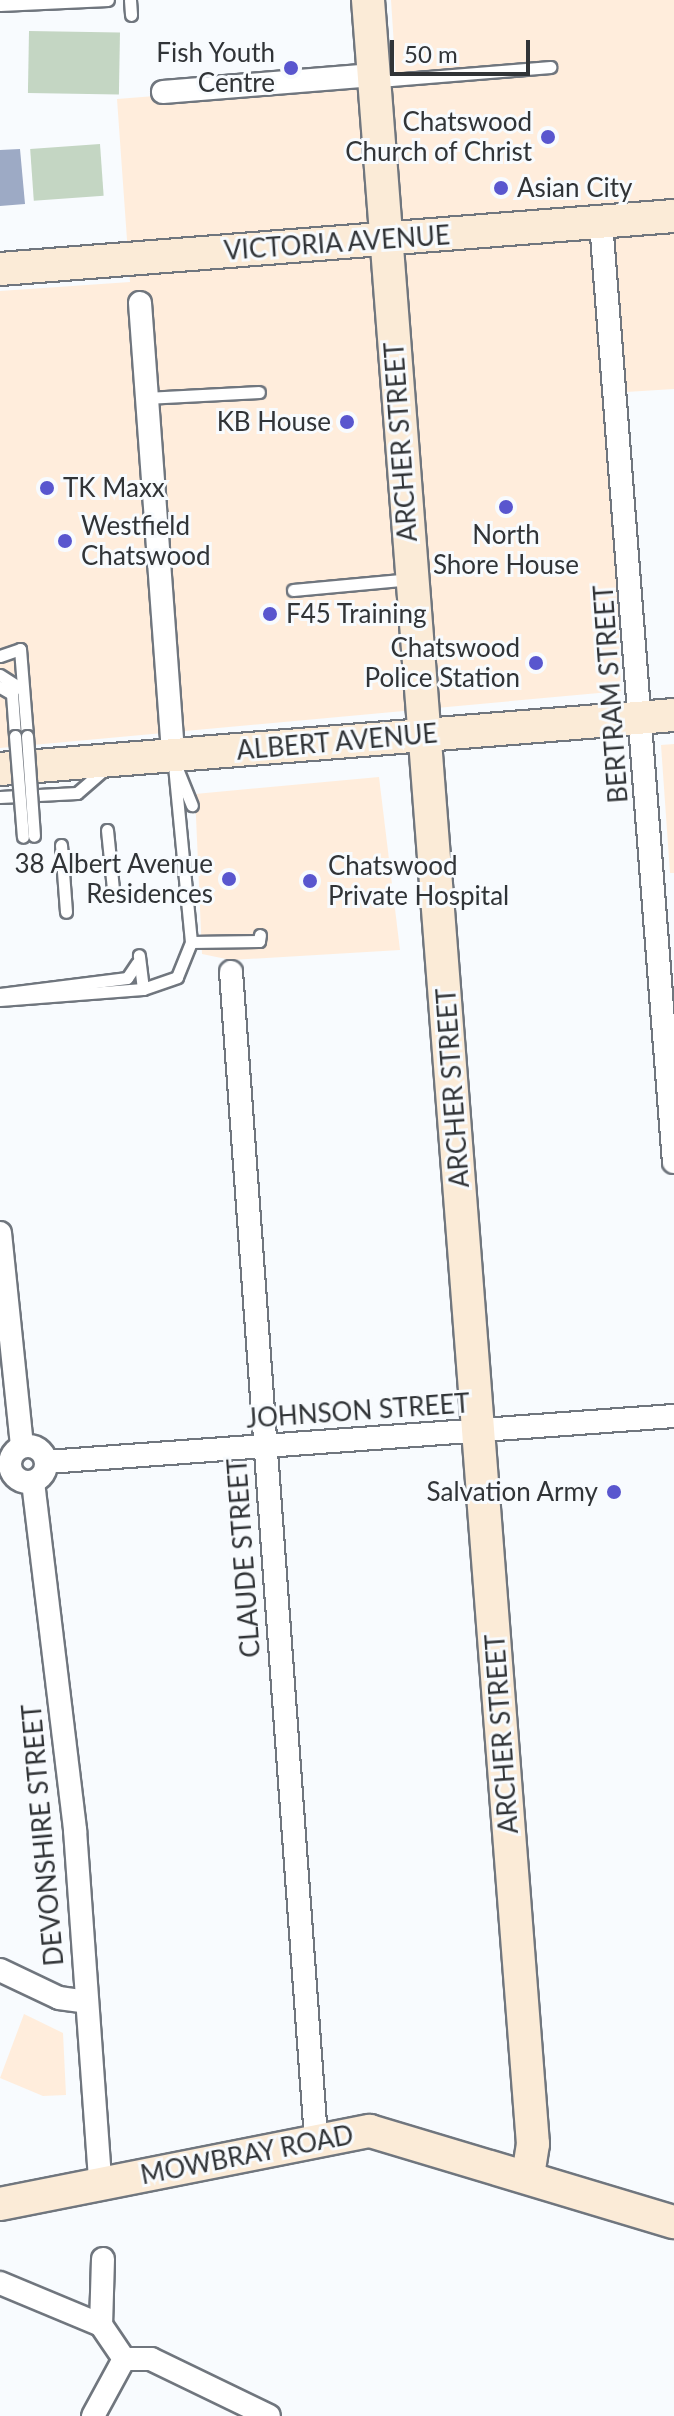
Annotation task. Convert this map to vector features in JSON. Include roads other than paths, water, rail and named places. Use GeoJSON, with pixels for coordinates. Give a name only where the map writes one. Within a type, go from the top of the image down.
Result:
{"type":"FeatureCollection","features":[{"type":"Feature","properties":{"kind":"main road","name":"ARCHER STREET"},"geometry":{"type":"LineString","coordinates":[[368,0],[533,2144],[528,2176]]}},
{"type":"Feature","properties":{"kind":"main road","name":"VICTORIA AVENUE"},"geometry":{"type":"LineString","coordinates":[[0,269],[674,216]]}},
{"type":"Feature","properties":{"kind":"main road","name":"ALBERT AVENUE"},"geometry":{"type":"LineString","coordinates":[[0,769],[674,715]]}},
{"type":"Feature","properties":{"kind":"main road","name":"MOWBRAY ROAD"},"geometry":{"type":"LineString","coordinates":[[0,2204],[316,2138],[387,2132],[674,2222]]}},
{"type":"Feature","properties":{"kind":"street"},"geometry":{"type":"LineString","coordinates":[[163,92],[374,78]]}},
{"type":"Feature","properties":{"kind":"street","name":"BERTRAM STREET"},"geometry":{"type":"LineString","coordinates":[[601,222],[642,717],[674,1162]]}},
{"type":"Feature","properties":{"kind":"street"},"geometry":{"type":"LineString","coordinates":[[140,303],[173,756]]}},
{"type":"Feature","properties":{"kind":"street","name":"CLAUDE STREET"},"geometry":{"type":"LineString","coordinates":[[231,972],[316,2138]]}},
{"type":"Feature","properties":{"kind":"street"},"geometry":{"type":"LineString","coordinates":[[1,1247],[22,1446],[5,1467],[16,1477],[33,1482],[47,1462],[40,1449],[22,1446]]}},
{"type":"Feature","properties":{"kind":"street","name":"JOHNSON STREET"},"geometry":{"type":"LineString","coordinates":[[47,1462],[674,1416]]}},
{"type":"Feature","properties":{"kind":"street","name":"DEVONSHIRE STREET"},"geometry":{"type":"LineString","coordinates":[[33,1482],[87,2002],[100,2183]]}},
{"type":"Feature","properties":{"kind":"street"},"geometry":{"type":"LineString","coordinates":[[0,1970],[59,1998],[87,2002]]}},
{"type":"Feature","properties":{"kind":"street"},"geometry":{"type":"LineString","coordinates":[[101,2325],[103,2259]]}},
{"type":"Feature","properties":{"kind":"street"},"geometry":{"type":"LineString","coordinates":[[0,2283],[101,2325],[124,2359]]}},
{"type":"Feature","properties":{"kind":"street"},"geometry":{"type":"LineString","coordinates":[[93,2416],[124,2359]]}},
{"type":"Feature","properties":{"kind":"street"},"geometry":{"type":"LineString","coordinates":[[124,2359],[151,2359],[269,2416]]}},
{"type":"Feature","properties":{"kind":"lane"},"geometry":{"type":"LineString","coordinates":[[0,5],[108,0]]}},
{"type":"Feature","properties":{"kind":"lane"},"geometry":{"type":"LineString","coordinates":[[130,0],[131,15]]}},
{"type":"Feature","properties":{"kind":"lane"},"geometry":{"type":"LineString","coordinates":[[374,78],[550,67]]}},
{"type":"Feature","properties":{"kind":"lane"},"geometry":{"type":"LineString","coordinates":[[145,398],[259,392]]}},
{"type":"Feature","properties":{"kind":"lane"},"geometry":{"type":"LineString","coordinates":[[293,590],[412,579]]}},
{"type":"Feature","properties":{"kind":"lane"},"geometry":{"type":"LineString","coordinates":[[12,654],[23,691],[21,736],[29,837]]}},
{"type":"Feature","properties":{"kind":"lane"},"geometry":{"type":"LineString","coordinates":[[1,679],[23,691]]}},
{"type":"Feature","properties":{"kind":"lane"},"geometry":{"type":"LineString","coordinates":[[1,679],[12,694],[21,736]]}},
{"type":"Feature","properties":{"kind":"lane"},"geometry":{"type":"LineString","coordinates":[[173,756],[192,805]]}},
{"type":"Feature","properties":{"kind":"lane"},"geometry":{"type":"LineString","coordinates":[[3,995],[143,989],[177,977],[191,942],[173,756]]}},
{"type":"Feature","properties":{"kind":"lane"},"geometry":{"type":"LineString","coordinates":[[0,797],[77,793],[114,760]]}},
{"type":"Feature","properties":{"kind":"lane"},"geometry":{"type":"LineString","coordinates":[[107,830],[113,889]]}},
{"type":"Feature","properties":{"kind":"lane"},"geometry":{"type":"LineString","coordinates":[[61,845],[66,912]]}},
{"type":"Feature","properties":{"kind":"lane"},"geometry":{"type":"LineString","coordinates":[[191,942],[259,941],[260,935]]}},
{"type":"Feature","properties":{"kind":"lane"},"geometry":{"type":"LineString","coordinates":[[3,995],[127,978],[138,955],[143,989]]}},
{"type":"Feature","properties":{"kind":"water"},"geometry":{"type":"Polygon","coordinates":[[[20,149],[25,204],[0,206],[0,150],[20,149]]]}},
{"type":"Feature","properties":{"kind":"place","name":"Fish Youth Centre"},"geometry":{"type":"Point","coordinates":[291,68]}},
{"type":"Feature","properties":{"kind":"place","name":"Chatswood Church of Christ"},"geometry":{"type":"Point","coordinates":[548,137]}},
{"type":"Feature","properties":{"kind":"place","name":"Asian City"},"geometry":{"type":"Point","coordinates":[501,188]}},
{"type":"Feature","properties":{"kind":"place","name":"KB House"},"geometry":{"type":"Point","coordinates":[347,422]}},
{"type":"Feature","properties":{"kind":"place","name":"TK Maxx"},"geometry":{"type":"Point","coordinates":[47,488]}},
{"type":"Feature","properties":{"kind":"place","name":"North Shore House"},"geometry":{"type":"Point","coordinates":[506,507]}},
{"type":"Feature","properties":{"kind":"place","name":"Westfield Chatswood"},"geometry":{"type":"Point","coordinates":[65,541]}},
{"type":"Feature","properties":{"kind":"place","name":"F45 Training"},"geometry":{"type":"Point","coordinates":[270,614]}},
{"type":"Feature","properties":{"kind":"place","name":"Chatswood Police Station"},"geometry":{"type":"Point","coordinates":[536,663]}},
{"type":"Feature","properties":{"kind":"place","name":"38 Albert Avenue Residences"},"geometry":{"type":"Point","coordinates":[229,879]}},
{"type":"Feature","properties":{"kind":"place","name":"Chatswood Private Hospital"},"geometry":{"type":"Point","coordinates":[310,881]}},
{"type":"Feature","properties":{"kind":"place","name":"Salvation Army"},"geometry":{"type":"Point","coordinates":[614,1492]}}]}
